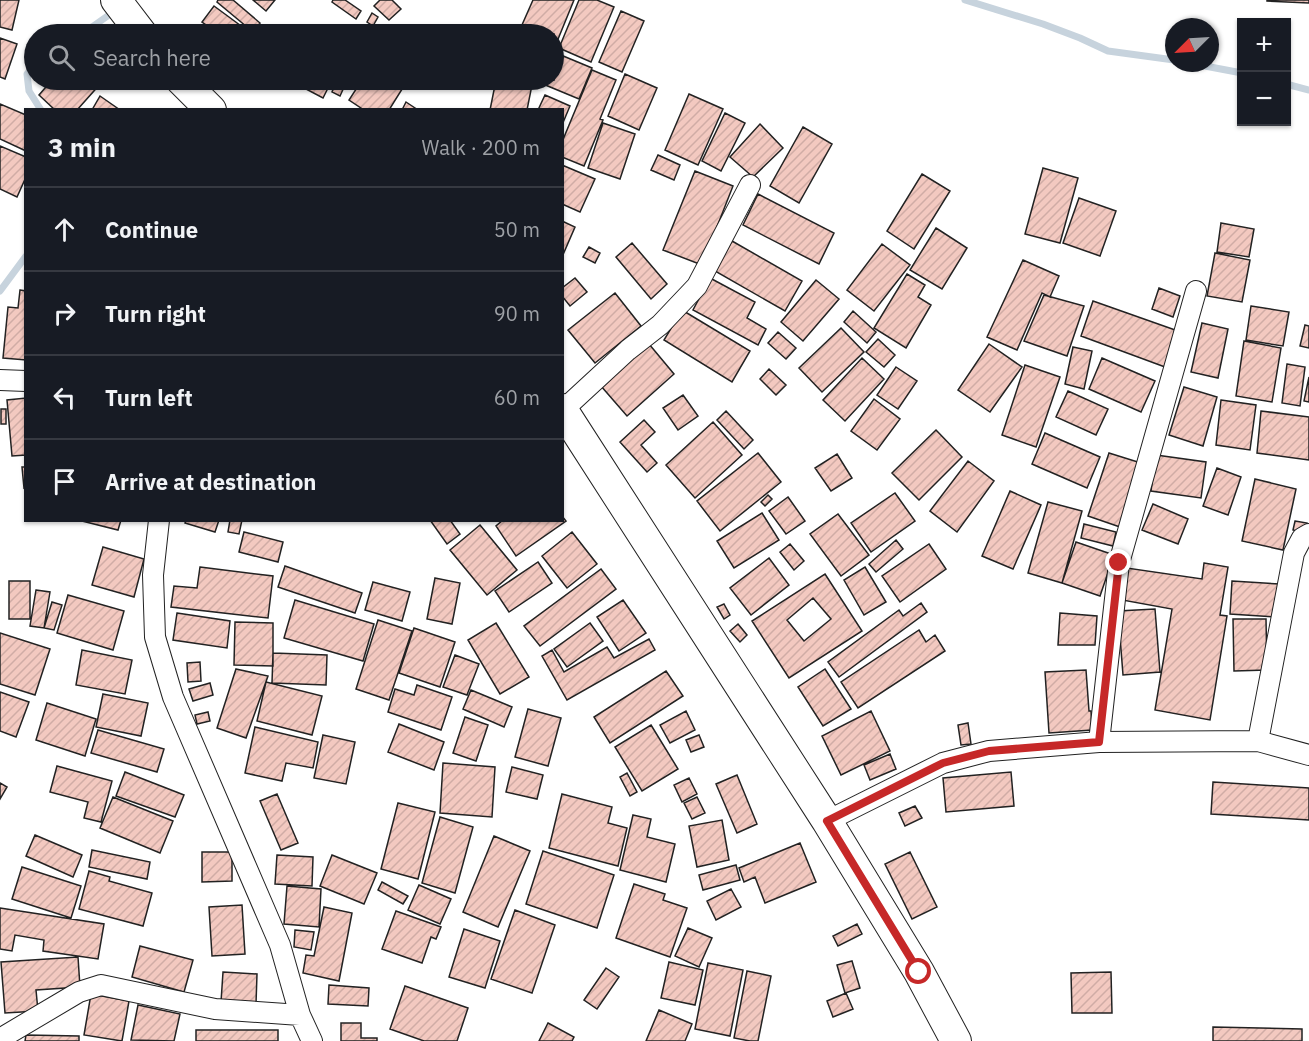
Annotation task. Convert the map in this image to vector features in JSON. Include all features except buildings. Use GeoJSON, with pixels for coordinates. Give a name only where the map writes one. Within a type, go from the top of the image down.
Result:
{"type":"FeatureCollection","features":[{"type":"Feature","properties":{"kind":"main road"},"geometry":{"type":"LineString","coordinates":[[191,90],[209,108]]}},
{"type":"Feature","properties":{"kind":"main road"},"geometry":{"type":"LineString","coordinates":[[564,412],[827,821],[919,972],[956,1041]]}},
{"type":"Feature","properties":{"kind":"street"},"geometry":{"type":"LineString","coordinates":[[564,409],[660,325],[697,286],[750,185]]}},
{"type":"Feature","properties":{"kind":"street"},"geometry":{"type":"LineString","coordinates":[[1099,742],[1119,563],[1196,291]]}},
{"type":"Feature","properties":{"kind":"street"},"geometry":{"type":"LineString","coordinates":[[0,380],[24,381]]}},
{"type":"Feature","properties":{"kind":"street"},"geometry":{"type":"LineString","coordinates":[[159,522],[153,575],[154,638],[173,697],[280,945],[300,1015],[312,1041]]}},
{"type":"Feature","properties":{"kind":"street"},"geometry":{"type":"LineString","coordinates":[[1258,741],[1294,553],[1302,538],[1309,534]]}},
{"type":"Feature","properties":{"kind":"street"},"geometry":{"type":"LineString","coordinates":[[827,821],[943,763],[989,751],[1099,742],[1258,741],[1309,755]]}},
{"type":"Feature","properties":{"kind":"street"},"geometry":{"type":"LineString","coordinates":[[0,1041],[3,1037],[79,992],[102,985],[215,1009],[300,1015]]}},
{"type":"Feature","properties":{"kind":"waterway"},"geometry":{"type":"LineString","coordinates":[[965,0],[1043,24],[1108,51],[1165,59]]}},
{"type":"Feature","properties":{"kind":"waterway"},"geometry":{"type":"LineString","coordinates":[[96,24],[116,10]]}},
{"type":"Feature","properties":{"kind":"waterway"},"geometry":{"type":"LineString","coordinates":[[1219,69],[1237,72]]}},
{"type":"Feature","properties":{"kind":"waterway"},"geometry":{"type":"LineString","coordinates":[[1291,85],[1309,90]]}},
{"type":"Feature","properties":{"kind":"waterway"},"geometry":{"type":"LineString","coordinates":[[29,90],[40,108]]}},
{"type":"Feature","properties":{"kind":"waterway"},"geometry":{"type":"LineString","coordinates":[[0,291],[24,259]]}},
{"type":"Feature","properties":{"kind":"route"},"geometry":{"type":"LineString","coordinates":[[919,972],[827,821],[943,763],[989,751],[1099,742],[1119,563]]}}]}
